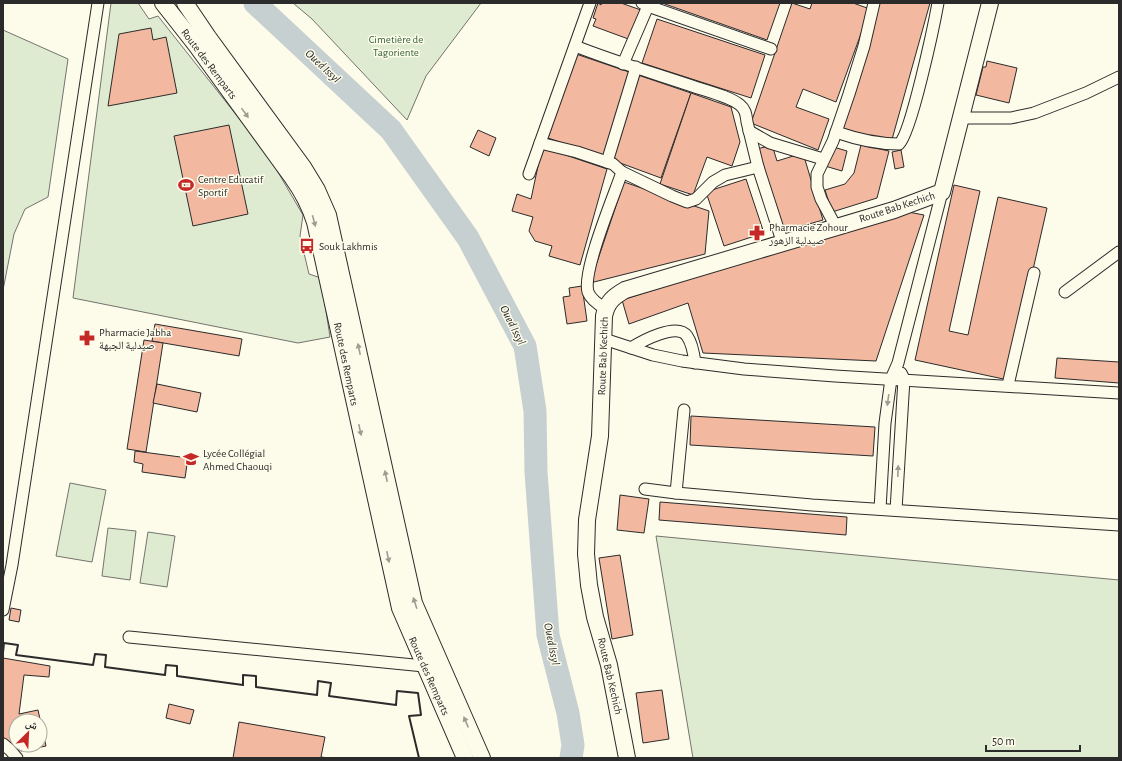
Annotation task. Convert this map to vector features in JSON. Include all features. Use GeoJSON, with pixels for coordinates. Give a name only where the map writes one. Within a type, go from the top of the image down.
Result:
{"type":"FeatureCollection","features":[{"type":"Feature","properties":{"kind":"main road","name":"Route des Remparts"},"geometry":{"type":"LineString","coordinates":[[185,3],[303,167],[314,183],[324,202],[344,281],[414,603],[482,758]]}},
{"type":"Feature","properties":{"kind":"main road"},"geometry":{"type":"LineString","coordinates":[[942,192],[990,3]]}},
{"type":"Feature","properties":{"kind":"main road","name":"Route des Remparts"},"geometry":{"type":"LineString","coordinates":[[164,5],[292,177],[301,190],[310,208],[317,230],[398,602],[424,666],[465,758]]}},
{"type":"Feature","properties":{"kind":"main road","name":"Route Bab Kechich"},"geometry":{"type":"LineString","coordinates":[[627,758],[609,665],[595,617],[589,585],[586,554],[587,520],[600,436],[604,316],[609,301],[625,290],[894,210],[942,192]]}},
{"type":"Feature","properties":{"kind":"street"},"geometry":{"type":"LineString","coordinates":[[3,610],[12,565],[98,3]]}},
{"type":"Feature","properties":{"kind":"street"},"geometry":{"type":"LineString","coordinates":[[530,174],[590,3]]}},
{"type":"Feature","properties":{"kind":"street"},"geometry":{"type":"LineString","coordinates":[[836,227],[821,199],[817,187],[817,174],[836,132],[864,46],[874,3]]}},
{"type":"Feature","properties":{"kind":"street"},"geometry":{"type":"LineString","coordinates":[[836,132],[881,144],[899,144],[902,141],[911,115],[931,41],[938,3]]}},
{"type":"Feature","properties":{"kind":"street"},"geometry":{"type":"LineString","coordinates":[[623,64],[645,4],[771,49]]}},
{"type":"Feature","properties":{"kind":"street"},"geometry":{"type":"LineString","coordinates":[[575,46],[623,64],[636,67],[734,101],[741,106],[744,110],[758,167],[783,244]]}},
{"type":"Feature","properties":{"kind":"street"},"geometry":{"type":"LineString","coordinates":[[607,162],[636,67]]}},
{"type":"Feature","properties":{"kind":"street"},"geometry":{"type":"LineString","coordinates":[[960,118],[1011,118],[1034,113],[1086,93],[1119,77]]}},
{"type":"Feature","properties":{"kind":"street"},"geometry":{"type":"LineString","coordinates":[[749,131],[770,143],[823,159]]}},
{"type":"Feature","properties":{"kind":"street"},"geometry":{"type":"LineString","coordinates":[[540,143],[577,152],[614,164],[622,172],[672,196],[691,202],[718,178],[725,174],[758,167]]}},
{"type":"Feature","properties":{"kind":"street"},"geometry":{"type":"LineString","coordinates":[[606,309],[596,302],[589,293],[588,274],[622,172]]}},
{"type":"Feature","properties":{"kind":"street"},"geometry":{"type":"LineString","coordinates":[[880,509],[885,423],[891,379],[898,363],[942,192]]}},
{"type":"Feature","properties":{"kind":"street"},"geometry":{"type":"LineString","coordinates":[[1065,292],[1119,252]]}},
{"type":"Feature","properties":{"kind":"street"},"geometry":{"type":"LineString","coordinates":[[1008,385],[1034,273]]}},
{"type":"Feature","properties":{"kind":"street"},"geometry":{"type":"LineString","coordinates":[[631,348],[647,339],[665,333],[676,331],[682,332],[688,337],[695,363]]}},
{"type":"Feature","properties":{"kind":"street"},"geometry":{"type":"LineString","coordinates":[[604,338],[653,355],[695,363],[744,369],[1119,393]]}},
{"type":"Feature","properties":{"kind":"street"},"geometry":{"type":"LineString","coordinates":[[896,510],[904,379],[898,363]]}},
{"type":"Feature","properties":{"kind":"street"},"geometry":{"type":"LineString","coordinates":[[676,493],[684,410]]}},
{"type":"Feature","properties":{"kind":"street"},"geometry":{"type":"LineString","coordinates":[[645,489],[676,493],[880,509],[1119,525]]}},
{"type":"Feature","properties":{"kind":"street"},"geometry":{"type":"LineString","coordinates":[[129,638],[424,666]]}},
{"type":"Feature","properties":{"kind":"street"},"geometry":{"type":"LineString","coordinates":[[3,744],[17,758]]}},
{"type":"Feature","properties":{"kind":"green space","name":"Centre Educatif Sportif"},"geometry":{"type":"Polygon","coordinates":[[[111,3],[138,3],[149,19],[158,16],[268,155],[303,215],[300,236],[309,274],[321,278],[330,337],[298,343],[73,298],[111,3]]]}},
{"type":"Feature","properties":{"kind":"green space","name":"Cimetière de Tagoriente"},"geometry":{"type":"Polygon","coordinates":[[[293,3],[481,3],[426,76],[407,120],[312,19],[293,3]]]}},
{"type":"Feature","properties":{"kind":"green space"},"geometry":{"type":"Polygon","coordinates":[[[3,30],[68,59],[48,197],[25,209],[14,234],[3,290],[3,30]]]}},
{"type":"Feature","properties":{"kind":"green space"},"geometry":{"type":"Polygon","coordinates":[[[70,483],[106,490],[92,562],[56,556],[70,483]]]}},
{"type":"Feature","properties":{"kind":"green space"},"geometry":{"type":"Polygon","coordinates":[[[108,528],[136,531],[130,580],[102,576],[108,528]]]}},
{"type":"Feature","properties":{"kind":"green space"},"geometry":{"type":"Polygon","coordinates":[[[148,532],[175,536],[167,587],[140,583],[148,532]]]}},
{"type":"Feature","properties":{"kind":"green space"},"geometry":{"type":"Polygon","coordinates":[[[656,536],[1119,580],[1119,758],[693,758],[656,536]]]}},
{"type":"Feature","properties":{"kind":"building"},"geometry":{"type":"Polygon","coordinates":[[[598,3],[601,5],[602,3],[621,3],[641,10],[631,40],[593,26],[596,19],[593,18],[598,3]]]}},
{"type":"Feature","properties":{"kind":"building"},"geometry":{"type":"Polygon","coordinates":[[[662,3],[780,3],[767,40],[662,3]]]}},
{"type":"Feature","properties":{"kind":"building"},"geometry":{"type":"Polygon","coordinates":[[[792,3],[810,9],[812,3],[853,3],[870,9],[836,102],[803,89],[796,107],[829,119],[818,150],[751,123],[792,3]]]}},
{"type":"Feature","properties":{"kind":"building"},"geometry":{"type":"Polygon","coordinates":[[[878,3],[930,3],[891,143],[842,130],[878,3]]]}},
{"type":"Feature","properties":{"kind":"building"},"geometry":{"type":"Polygon","coordinates":[[[657,19],[765,55],[751,98],[642,63],[657,19]]]}},
{"type":"Feature","properties":{"kind":"building"},"geometry":{"type":"Polygon","coordinates":[[[151,28],[153,40],[166,37],[177,93],[108,106],[119,34],[151,28]]]}},
{"type":"Feature","properties":{"kind":"building"},"geometry":{"type":"Polygon","coordinates":[[[576,54],[632,73],[604,157],[548,138],[576,54]]]}},
{"type":"Feature","properties":{"kind":"building"},"geometry":{"type":"Polygon","coordinates":[[[987,61],[1017,68],[1009,103],[976,95],[983,67],[986,67],[987,61]]]}},
{"type":"Feature","properties":{"kind":"building"},"geometry":{"type":"Polygon","coordinates":[[[638,75],[691,93],[661,178],[612,160],[638,75]]]}},
{"type":"Feature","properties":{"kind":"building"},"geometry":{"type":"Polygon","coordinates":[[[691,93],[731,107],[740,142],[732,166],[707,157],[693,195],[660,184],[691,93]]]}},
{"type":"Feature","properties":{"kind":"building"},"geometry":{"type":"Polygon","coordinates":[[[229,125],[248,214],[193,226],[174,136],[229,125]]]}},
{"type":"Feature","properties":{"kind":"building"},"geometry":{"type":"Polygon","coordinates":[[[478,130],[496,138],[489,156],[470,147],[478,130]]]}},
{"type":"Feature","properties":{"kind":"building"},"geometry":{"type":"Polygon","coordinates":[[[772,145],[777,161],[803,153],[823,220],[781,232],[757,149],[772,145]]]}},
{"type":"Feature","properties":{"kind":"building"},"geometry":{"type":"Polygon","coordinates":[[[861,145],[889,151],[877,198],[832,212],[825,190],[845,184],[854,173],[861,145]]]}},
{"type":"Feature","properties":{"kind":"building"},"geometry":{"type":"Polygon","coordinates":[[[830,146],[847,151],[842,171],[825,166],[830,146]]]}},
{"type":"Feature","properties":{"kind":"building"},"geometry":{"type":"Polygon","coordinates":[[[542,147],[607,169],[580,265],[549,256],[552,246],[535,241],[529,231],[533,217],[512,211],[517,194],[531,199],[542,147]]]}},
{"type":"Feature","properties":{"kind":"building"},"geometry":{"type":"Polygon","coordinates":[[[901,150],[904,167],[895,169],[892,152],[901,150]]]}},
{"type":"Feature","properties":{"kind":"building"},"geometry":{"type":"Polygon","coordinates":[[[746,179],[764,233],[724,246],[706,192],[746,179]]]}},
{"type":"Feature","properties":{"kind":"building"},"geometry":{"type":"Polygon","coordinates":[[[624,182],[709,211],[705,254],[590,283],[624,182]]]}},
{"type":"Feature","properties":{"kind":"building"},"geometry":{"type":"Polygon","coordinates":[[[954,185],[980,191],[949,331],[968,335],[998,197],[1047,208],[1008,380],[915,360],[954,185]]]}},
{"type":"Feature","properties":{"kind":"building"},"geometry":{"type":"Polygon","coordinates":[[[903,211],[924,215],[876,361],[703,353],[688,303],[629,324],[622,300],[903,211]]]}},
{"type":"Feature","properties":{"kind":"building"},"geometry":{"type":"Polygon","coordinates":[[[582,286],[587,321],[567,324],[563,297],[570,296],[569,288],[582,286]]]}},
{"type":"Feature","properties":{"kind":"building"},"geometry":{"type":"Polygon","coordinates":[[[155,324],[242,339],[239,356],[152,341],[155,324]]]}},
{"type":"Feature","properties":{"kind":"building"},"geometry":{"type":"Polygon","coordinates":[[[144,340],[163,343],[146,452],[127,449],[144,340]]]}},
{"type":"Feature","properties":{"kind":"building"},"geometry":{"type":"Polygon","coordinates":[[[1057,358],[1119,362],[1119,383],[1055,378],[1057,358]]]}},
{"type":"Feature","properties":{"kind":"building"},"geometry":{"type":"Polygon","coordinates":[[[157,384],[201,393],[197,412],[153,403],[157,384]]]}},
{"type":"Feature","properties":{"kind":"building"},"geometry":{"type":"Polygon","coordinates":[[[691,416],[875,427],[873,456],[690,445],[691,416]]]}},
{"type":"Feature","properties":{"kind":"building"},"geometry":{"type":"Polygon","coordinates":[[[135,451],[188,458],[185,478],[142,472],[143,464],[134,462],[135,451]]]}},
{"type":"Feature","properties":{"kind":"building"},"geometry":{"type":"Polygon","coordinates":[[[620,495],[649,499],[644,533],[617,530],[620,495]]]}},
{"type":"Feature","properties":{"kind":"building"},"geometry":{"type":"Polygon","coordinates":[[[660,502],[847,517],[846,535],[659,520],[660,502]]]}},
{"type":"Feature","properties":{"kind":"building"},"geometry":{"type":"Polygon","coordinates":[[[620,555],[633,635],[612,639],[599,558],[620,555]]]}},
{"type":"Feature","properties":{"kind":"building"},"geometry":{"type":"Polygon","coordinates":[[[11,608],[21,610],[19,622],[9,620],[11,608]]]}},
{"type":"Feature","properties":{"kind":"building"},"geometry":{"type":"Polygon","coordinates":[[[3,658],[50,666],[49,677],[24,675],[19,713],[8,713],[8,741],[3,737],[3,658]]]}},
{"type":"Feature","properties":{"kind":"building"},"geometry":{"type":"Polygon","coordinates":[[[662,690],[669,739],[643,743],[636,693],[662,690]]]}},
{"type":"Feature","properties":{"kind":"building"},"geometry":{"type":"Polygon","coordinates":[[[169,704],[194,710],[190,724],[166,718],[169,704]]]}},
{"type":"Feature","properties":{"kind":"building"},"geometry":{"type":"Polygon","coordinates":[[[38,710],[39,713],[24,713],[38,710]]]}},
{"type":"Feature","properties":{"kind":"building"},"geometry":{"type":"Polygon","coordinates":[[[239,722],[325,737],[321,757],[329,758],[233,758],[239,722]]]}},
{"type":"Feature","properties":{"kind":"waterway","name":"Oued Issyl"},"geometry":{"type":"LineString","coordinates":[[255,3],[391,130],[468,238],[525,346],[535,411],[536,472],[548,635],[568,713],[573,745],[571,758]]}},
{"type":"Feature","properties":{"kind":"wall"},"geometry":{"type":"LineString","coordinates":[[3,653],[4,643],[18,645],[16,655],[93,665],[95,654],[106,655],[105,667],[165,675],[166,665],[177,666],[177,676],[243,685],[243,675],[256,676],[256,687],[317,695],[318,681],[331,683],[329,696],[396,705],[397,691],[418,693],[421,715],[409,716],[419,758]]}},
{"type":"Feature","properties":{"kind":"place","name":"Centre Educatif Sportif"},"geometry":{"type":"Point","coordinates":[186,185]}},
{"type":"Feature","properties":{"kind":"place","name":"Pharmacie Zohour صيدلية الزهور"},"geometry":{"type":"Point","coordinates":[757,233]}},
{"type":"Feature","properties":{"kind":"place","name":"Souk Lakhmis"},"geometry":{"type":"Point","coordinates":[307,246]}},
{"type":"Feature","properties":{"kind":"place","name":"Pharmacie Jabha صيدلية الجبهة"},"geometry":{"type":"Point","coordinates":[87,338]}},
{"type":"Feature","properties":{"kind":"place","name":"Lycée Collégial Ahmed Chaouqi"},"geometry":{"type":"Point","coordinates":[191,459]}}]}
